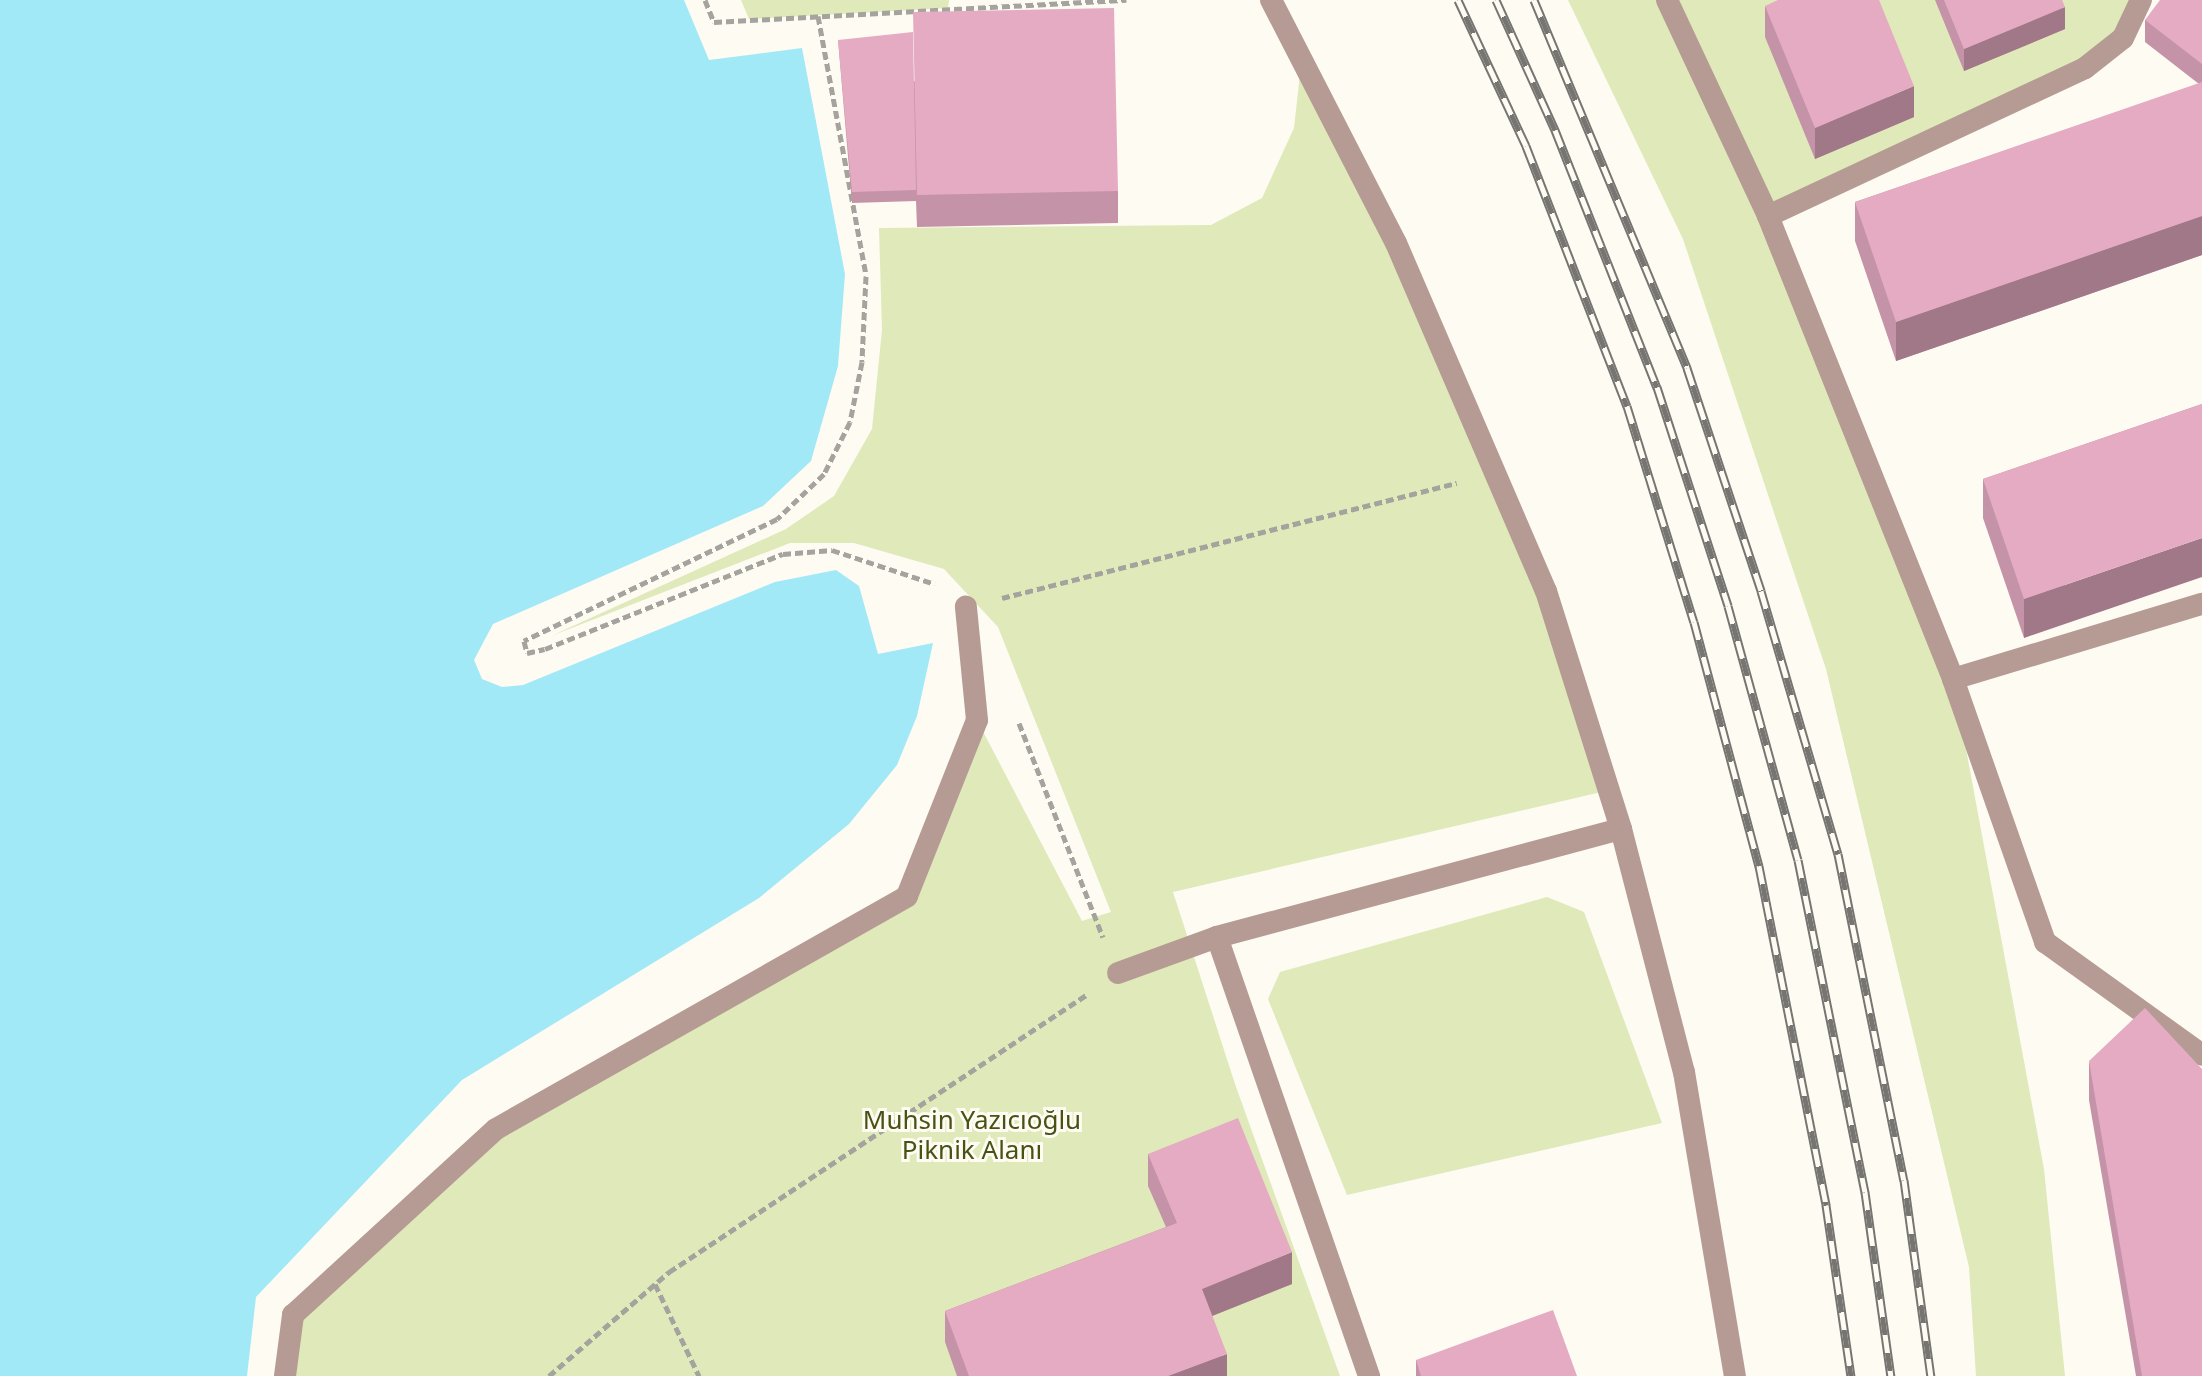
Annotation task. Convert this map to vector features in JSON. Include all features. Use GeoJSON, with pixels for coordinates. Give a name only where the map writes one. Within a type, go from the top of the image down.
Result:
{"type":"FeatureCollection","features":[{"type":"Feature","properties":{"kind":"street"},"geometry":{"type":"LineString","coordinates":[[1271,0],[1396,243],[1546,591],[1621,829],[1684,1072],[1735,1376]]}},
{"type":"Feature","properties":{"kind":"street"},"geometry":{"type":"LineString","coordinates":[[1667,0],[1768,216],[1953,679],[2045,942],[2202,1055]]}},
{"type":"Feature","properties":{"kind":"street"},"geometry":{"type":"LineString","coordinates":[[1768,216],[2085,68],[2123,38],[2141,0]]}},
{"type":"Feature","properties":{"kind":"street"},"geometry":{"type":"LineString","coordinates":[[1953,679],[2202,604]]}},
{"type":"Feature","properties":{"kind":"street"},"geometry":{"type":"LineString","coordinates":[[285,1376],[293,1315],[496,1129],[907,896],[977,720],[966,607]]}},
{"type":"Feature","properties":{"kind":"street"},"geometry":{"type":"LineString","coordinates":[[1118,973],[1217,937],[1621,829]]}},
{"type":"Feature","properties":{"kind":"street"},"geometry":{"type":"LineString","coordinates":[[1217,937],[1369,1376]]}},
{"type":"Feature","properties":{"kind":"path"},"geometry":{"type":"LineString","coordinates":[[705,0],[714,22],[996,3],[1126,0]]}},
{"type":"Feature","properties":{"kind":"path"},"geometry":{"type":"LineString","coordinates":[[818,16],[866,276],[862,362],[850,422],[824,474],[777,519],[538,631],[524,641],[527,653],[783,554],[832,550],[874,562],[937,585],[966,607],[1497,473]]}},
{"type":"Feature","properties":{"kind":"path"},"geometry":{"type":"LineString","coordinates":[[549,1376],[655,1284],[1118,973],[1016,718]]}},
{"type":"Feature","properties":{"kind":"path"},"geometry":{"type":"LineString","coordinates":[[655,1284],[699,1376]]}},
{"type":"Feature","properties":{"kind":"green space"},"geometry":{"type":"Polygon","coordinates":[[[741,0],[949,0],[948,8],[749,19],[741,0]]]}},
{"type":"Feature","properties":{"kind":"green space"},"geometry":{"type":"Polygon","coordinates":[[[1568,0],[2141,0],[2123,38],[1768,216],[1953,679],[2044,1169],[2065,1376],[1976,1376],[1969,1267],[1826,669],[1683,239],[1568,0]]]}},
{"type":"Feature","properties":{"kind":"green space","name":"Muhsin Yazıcıoğlu Piknik Alanı"},"geometry":{"type":"Polygon","coordinates":[[[1302,56],[1546,591],[1610,790],[1173,892],[1235,1084],[1340,1376],[291,1376],[293,1315],[496,1129],[907,896],[977,720],[1082,921],[1111,912],[998,627],[944,569],[854,543],[790,543],[551,636],[786,529],[834,496],[872,429],[882,330],[879,228],[1211,225],[1262,198],[1294,128],[1302,56]]]}},
{"type":"Feature","properties":{"kind":"green space"},"geometry":{"type":"Polygon","coordinates":[[[1547,897],[1584,912],[1662,1123],[1347,1195],[1268,999],[1280,972],[1547,897]]]}},
{"type":"Feature","properties":{"kind":"water"},"geometry":{"type":"Polygon","coordinates":[[[0,0],[684,0],[709,60],[802,48],[845,274],[838,366],[811,461],[763,506],[493,624],[474,660],[482,679],[502,687],[523,685],[775,582],[836,570],[859,586],[878,654],[933,643],[917,716],[897,765],[849,824],[759,898],[462,1080],[256,1297],[247,1376],[0,1376],[0,0]]]}},
{"type":"Feature","properties":{"kind":"building"},"geometry":{"type":"Polygon","coordinates":[[[1778,0],[1879,0],[1914,86],[1815,128],[1765,6],[1778,0]]]}},
{"type":"Feature","properties":{"kind":"building"},"geometry":{"type":"Polygon","coordinates":[[[1944,0],[2062,0],[2065,7],[1964,49],[1944,0]]]}},
{"type":"Feature","properties":{"kind":"building"},"geometry":{"type":"Polygon","coordinates":[[[2160,0],[2202,0],[2202,64],[2145,20],[2160,0]]]}},
{"type":"Feature","properties":{"kind":"building"},"geometry":{"type":"Polygon","coordinates":[[[1114,8],[1118,191],[917,195],[913,12],[1114,8]]]}},
{"type":"Feature","properties":{"kind":"building"},"geometry":{"type":"Polygon","coordinates":[[[913,32],[916,190],[852,192],[838,40],[913,32]]]}},
{"type":"Feature","properties":{"kind":"building"},"geometry":{"type":"Polygon","coordinates":[[[2202,82],[2202,216],[1896,322],[1855,202],[2202,82]]]}},
{"type":"Feature","properties":{"kind":"building"},"geometry":{"type":"Polygon","coordinates":[[[2202,404],[2202,538],[2024,599],[1983,479],[2202,404]]]}},
{"type":"Feature","properties":{"kind":"building"},"geometry":{"type":"Polygon","coordinates":[[[2145,1008],[2202,1069],[2202,1376],[2142,1376],[2089,1061],[2145,1008]]]}},
{"type":"Feature","properties":{"kind":"building"},"geometry":{"type":"Polygon","coordinates":[[[1238,1118],[1292,1252],[1202,1289],[1227,1354],[1168,1376],[969,1376],[945,1311],[1177,1223],[1148,1154],[1238,1118]]]}},
{"type":"Feature","properties":{"kind":"building"},"geometry":{"type":"Polygon","coordinates":[[[1553,1310],[1577,1376],[1421,1376],[1416,1360],[1553,1310]]]}},
{"type":"Feature","properties":{"kind":"railway"},"geometry":{"type":"LineString","coordinates":[[1458,0],[1526,146],[1627,406],[1694,622],[1759,866],[1826,1205],[1851,1376]]}},
{"type":"Feature","properties":{"kind":"railway"},"geometry":{"type":"LineString","coordinates":[[1496,0],[1555,130],[1657,387],[1728,606],[1798,860],[1865,1192],[1891,1376]]}},
{"type":"Feature","properties":{"kind":"railway"},"geometry":{"type":"LineString","coordinates":[[1534,0],[1687,368],[1761,591],[1838,854],[1904,1180],[1931,1376]]}}]}
